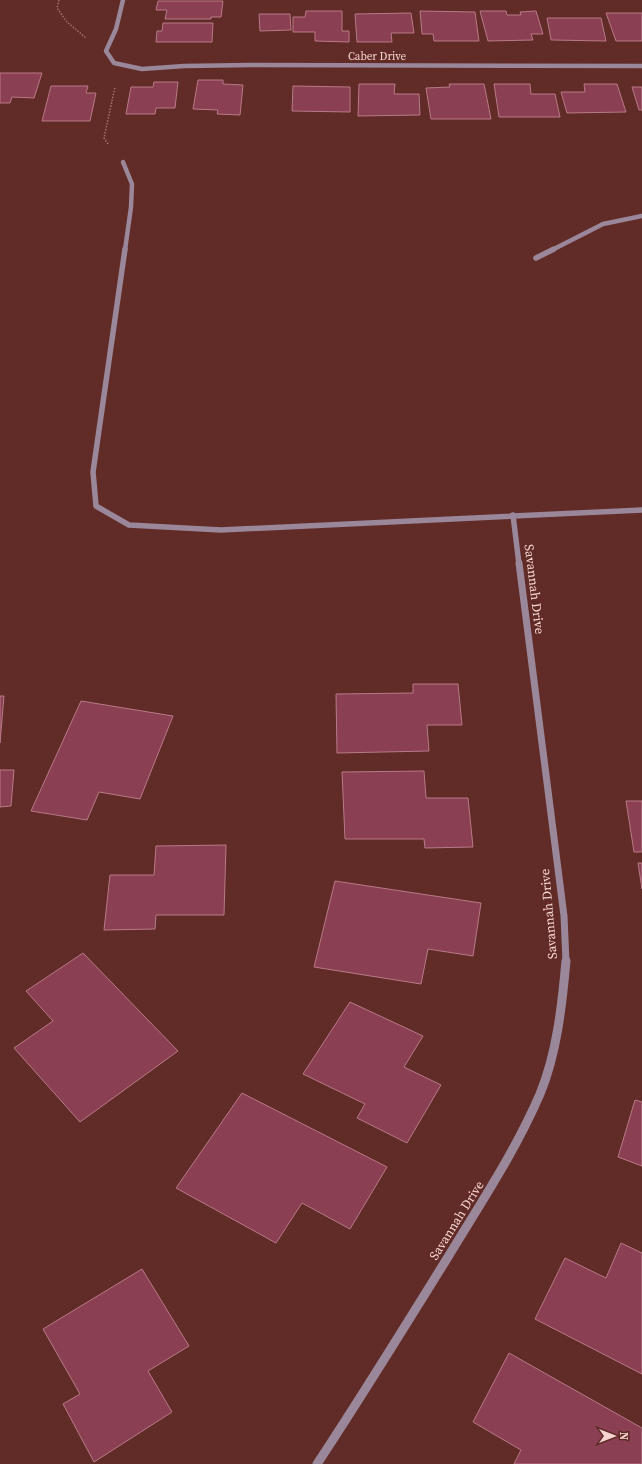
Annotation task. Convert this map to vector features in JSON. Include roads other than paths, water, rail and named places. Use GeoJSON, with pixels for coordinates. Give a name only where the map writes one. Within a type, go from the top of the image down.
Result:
{"type":"FeatureCollection","features":[{"type":"Feature","properties":{"kind":"street","name":"Caber Drive"},"geometry":{"type":"LineString","coordinates":[[123,0],[116,29],[106,51],[114,63],[142,69],[184,66],[251,65],[642,66]]}},
{"type":"Feature","properties":{"kind":"street"},"geometry":{"type":"LineString","coordinates":[[123,162],[132,184],[131,206],[93,472],[96,506],[129,525],[220,530],[642,510]]}},
{"type":"Feature","properties":{"kind":"street"},"geometry":{"type":"LineString","coordinates":[[536,258],[603,224],[642,216]]}},
{"type":"Feature","properties":{"kind":"street","name":"Savannah Drive"},"geometry":{"type":"LineString","coordinates":[[319,1463],[508,1159],[540,1093],[554,1046],[562,1001],[566,958],[564,916],[513,515]]}}]}
